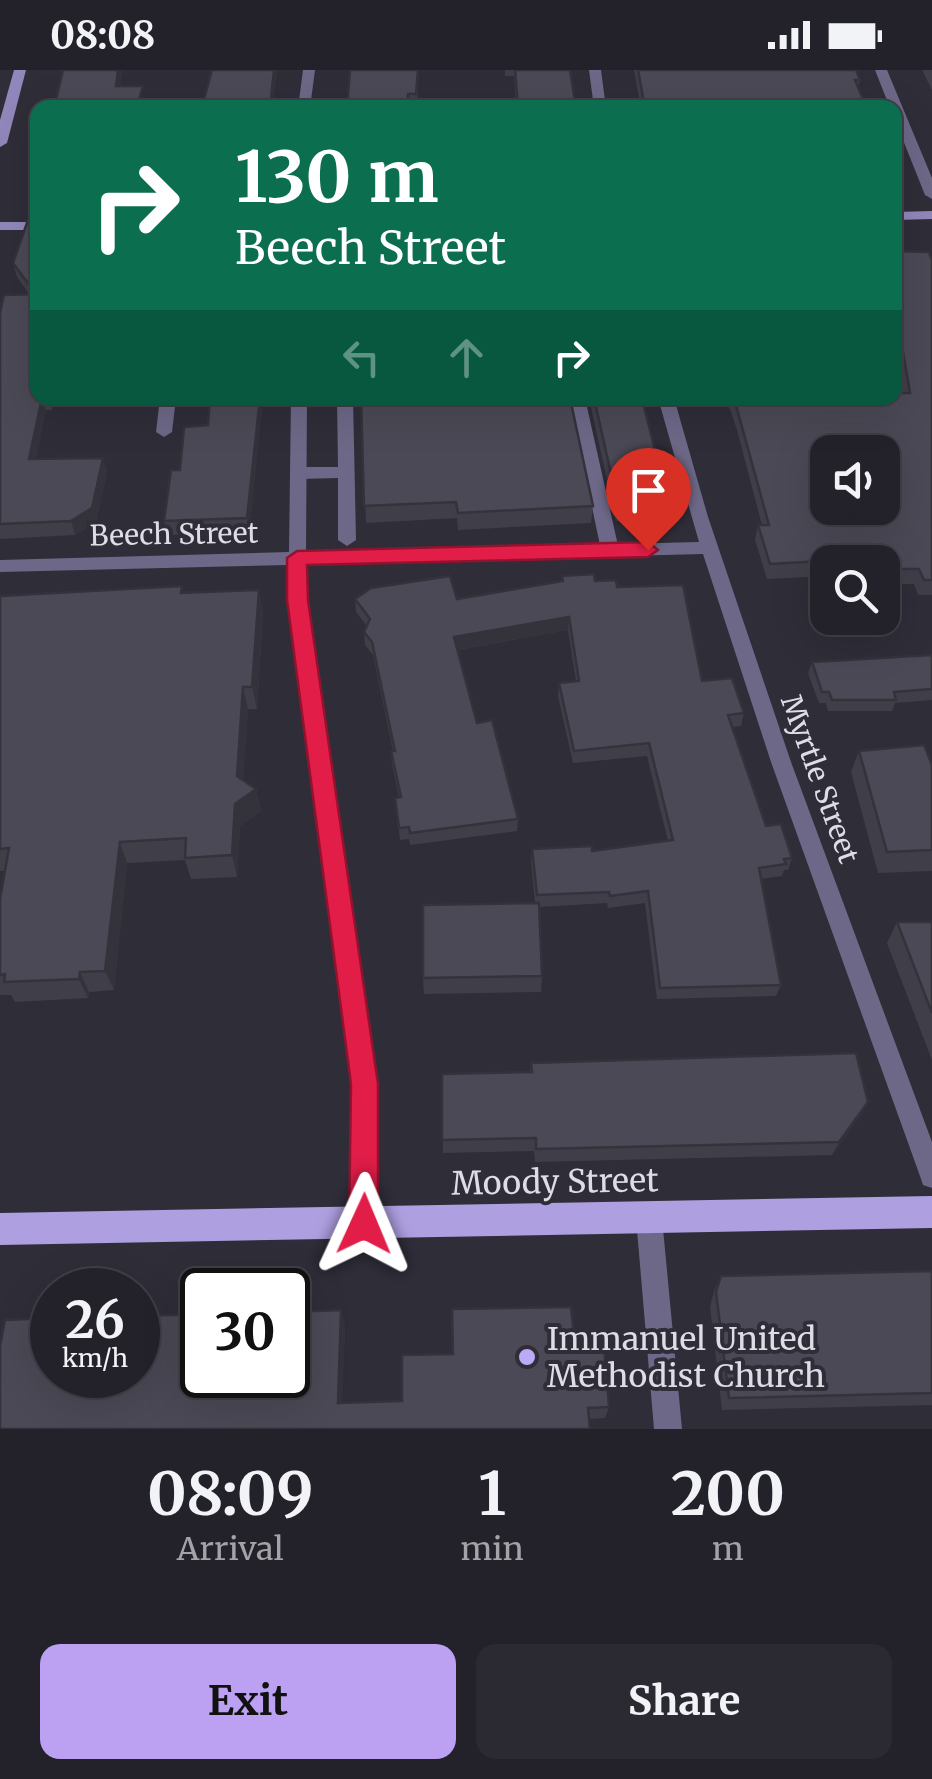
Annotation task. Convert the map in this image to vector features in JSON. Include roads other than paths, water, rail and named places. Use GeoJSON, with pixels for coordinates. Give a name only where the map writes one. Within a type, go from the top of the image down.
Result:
{"type":"FeatureCollection","features":[{"type":"Feature","properties":{"kind":"main road"},"geometry":{"type":"LineString","coordinates":[[0,143],[20,70]]}},
{"type":"Feature","properties":{"kind":"main road"},"geometry":{"type":"LineString","coordinates":[[902,216],[932,215]]}},
{"type":"Feature","properties":{"kind":"main road"},"geometry":{"type":"LineString","coordinates":[[0,226],[30,226]]}},
{"type":"Feature","properties":{"kind":"main road","name":"Moody Street"},"geometry":{"type":"LineString","coordinates":[[0,1229],[932,1212]]}},
{"type":"Feature","properties":{"kind":"street"},"geometry":{"type":"LineString","coordinates":[[305,100],[309,70]]}},
{"type":"Feature","properties":{"kind":"street"},"geometry":{"type":"LineString","coordinates":[[595,70],[599,100]]}},
{"type":"Feature","properties":{"kind":"street"},"geometry":{"type":"LineString","coordinates":[[880,70],[892,100]]}},
{"type":"Feature","properties":{"kind":"street"},"geometry":{"type":"LineString","coordinates":[[902,123],[932,195]]}},
{"type":"Feature","properties":{"kind":"street"},"geometry":{"type":"LineString","coordinates":[[164,432],[167,405]]}},
{"type":"Feature","properties":{"kind":"street"},"geometry":{"type":"LineString","coordinates":[[299,405],[297,600],[364,1084],[364,1224]]}},
{"type":"Feature","properties":{"kind":"street"},"geometry":{"type":"LineString","coordinates":[[345,405],[347,540]]}},
{"type":"Feature","properties":{"kind":"street"},"geometry":{"type":"LineString","coordinates":[[579,405],[610,550]]}},
{"type":"Feature","properties":{"kind":"street","name":"Myrtle Street"},"geometry":{"type":"LineString","coordinates":[[668,405],[709,548],[786,776],[932,1176]]}},
{"type":"Feature","properties":{"kind":"street"},"geometry":{"type":"LineString","coordinates":[[298,473],[346,472]]}},
{"type":"Feature","properties":{"kind":"street","name":"Beech Street"},"geometry":{"type":"LineString","coordinates":[[0,566],[709,548]]}},
{"type":"Feature","properties":{"kind":"street"},"geometry":{"type":"LineString","coordinates":[[649,1218],[668,1429]]}},
{"type":"Feature","properties":{"kind":"place","name":"Immanuel United Methodist Church"},"geometry":{"type":"Point","coordinates":[527,1357]}}]}
